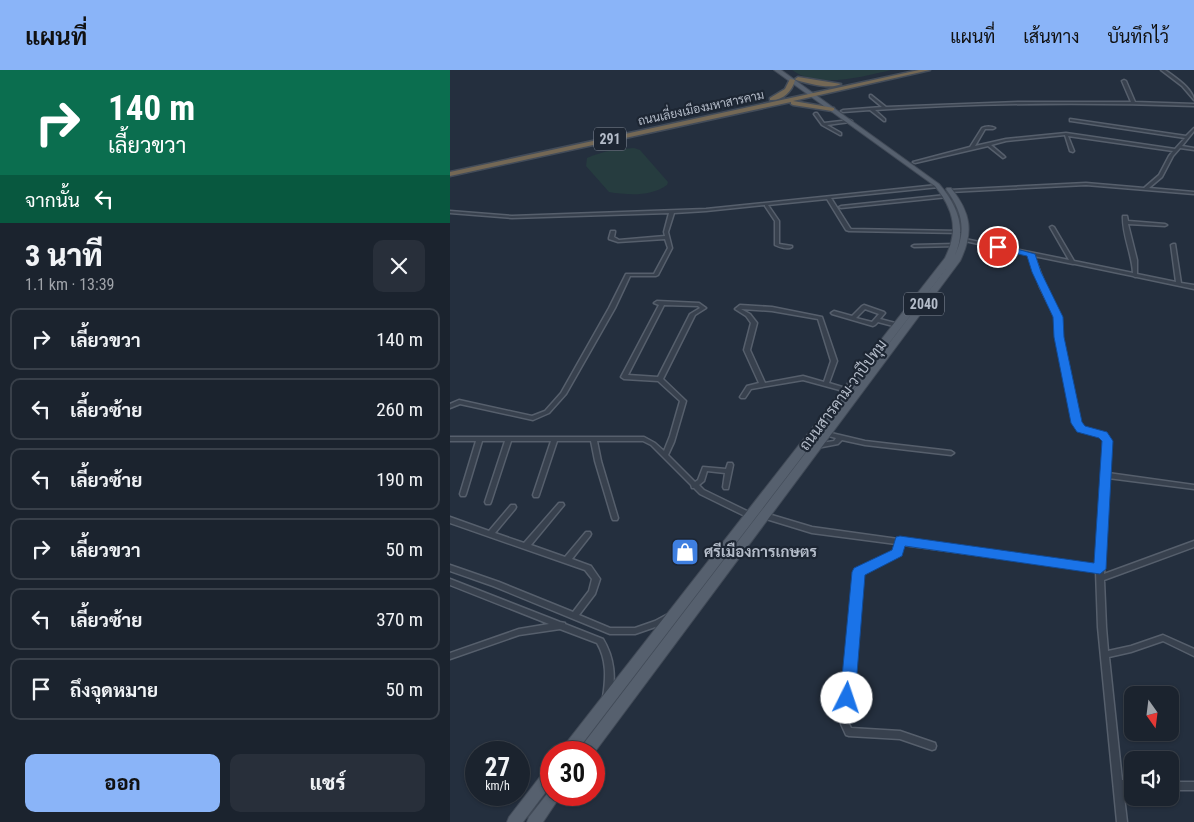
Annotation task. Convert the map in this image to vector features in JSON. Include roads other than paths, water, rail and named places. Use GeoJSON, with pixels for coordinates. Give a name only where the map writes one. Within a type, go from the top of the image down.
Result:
{"type":"FeatureCollection","features":[{"type":"Feature","properties":{"kind":"highway","name":"ถนนเลี่ยงเมืองมหาสารคาม"},"geometry":{"type":"LineString","coordinates":[[860,83],[912,70]]}},
{"type":"Feature","properties":{"kind":"highway","name":"ถนนเลี่ยงเมืองมหาสารคาม"},"geometry":{"type":"LineString","coordinates":[[450,169],[927,70]]}},
{"type":"Feature","properties":{"kind":"highway"},"geometry":{"type":"LineString","coordinates":[[766,103],[786,93],[795,79],[834,84],[860,83]]}},
{"type":"Feature","properties":{"kind":"highway"},"geometry":{"type":"LineString","coordinates":[[766,103],[798,103],[840,110],[845,91],[860,83]]}},
{"type":"Feature","properties":{"kind":"highway","name":"ถนนเลี่ยงเมืองมหาสารคาม"},"geometry":{"type":"LineString","coordinates":[[450,174],[766,103]]}},
{"type":"Feature","properties":{"kind":"main road","name":"ถนนสารคาม-วาปีปทุม"},"geometry":{"type":"LineString","coordinates":[[777,70],[795,79]]}},
{"type":"Feature","properties":{"kind":"main road","name":"ถนนสารคาม-วาปีปทุม"},"geometry":{"type":"LineString","coordinates":[[577,741],[676,612],[759,517],[817,446],[884,350],[897,325],[948,259],[956,245],[959,232],[954,208],[948,193],[893,149],[785,70]]}},
{"type":"Feature","properties":{"kind":"main road","name":"ถนนสารคาม-วาปีปทุม"},"geometry":{"type":"LineString","coordinates":[[594,741],[759,517],[848,390],[884,350],[956,261],[965,240],[965,217],[957,200],[915,162],[893,149]]}},
{"type":"Feature","properties":{"kind":"main road"},"geometry":{"type":"LineString","coordinates":[[514,822],[540,788]]}},
{"type":"Feature","properties":{"kind":"main road"},"geometry":{"type":"LineString","coordinates":[[534,822],[546,806]]}},
{"type":"Feature","properties":{"kind":"street"},"geometry":{"type":"LineString","coordinates":[[1163,70],[1184,85],[1194,99]]}},
{"type":"Feature","properties":{"kind":"street"},"geometry":{"type":"LineString","coordinates":[[1124,81],[1133,102]]}},
{"type":"Feature","properties":{"kind":"street"},"geometry":{"type":"LineString","coordinates":[[871,96],[885,108]]}},
{"type":"Feature","properties":{"kind":"street"},"geometry":{"type":"LineString","coordinates":[[824,124],[840,110],[978,103],[1133,102],[1194,104]]}},
{"type":"Feature","properties":{"kind":"street"},"geometry":{"type":"LineString","coordinates":[[871,109],[884,120]]}},
{"type":"Feature","properties":{"kind":"street"},"geometry":{"type":"LineString","coordinates":[[816,114],[824,124],[840,134]]}},
{"type":"Feature","properties":{"kind":"street"},"geometry":{"type":"LineString","coordinates":[[1071,120],[1188,137]]}},
{"type":"Feature","properties":{"kind":"street"},"geometry":{"type":"LineString","coordinates":[[1112,140],[1117,127]]}},
{"type":"Feature","properties":{"kind":"street"},"geometry":{"type":"LineString","coordinates":[[972,148],[984,128],[993,128]]}},
{"type":"Feature","properties":{"kind":"street"},"geometry":{"type":"LineString","coordinates":[[1146,188],[1161,176],[1171,156],[1179,149],[1194,129]]}},
{"type":"Feature","properties":{"kind":"street"},"geometry":{"type":"LineString","coordinates":[[1066,134],[1072,151]]}},
{"type":"Feature","properties":{"kind":"street"},"geometry":{"type":"LineString","coordinates":[[915,162],[1021,137],[1066,134],[1179,149],[1194,149]]}},
{"type":"Feature","properties":{"kind":"street"},"geometry":{"type":"LineString","coordinates":[[988,144],[1003,156]]}},
{"type":"Feature","properties":{"kind":"street"},"geometry":{"type":"LineString","coordinates":[[841,207],[948,193],[1054,184],[1146,188],[1194,193]]}},
{"type":"Feature","properties":{"kind":"street"},"geometry":{"type":"LineString","coordinates":[[450,212],[512,217],[767,206],[937,186]]}},
{"type":"Feature","properties":{"kind":"street"},"geometry":{"type":"LineString","coordinates":[[829,199],[848,229],[959,232]]}},
{"type":"Feature","properties":{"kind":"street"},"geometry":{"type":"LineString","coordinates":[[767,206],[778,221],[777,245],[790,247]]}},
{"type":"Feature","properties":{"kind":"street"},"geometry":{"type":"LineString","coordinates":[[450,406],[459,402],[533,418],[547,412],[563,394],[612,308],[628,275],[656,276],[670,248],[666,232],[672,211]]}},
{"type":"Feature","properties":{"kind":"street"},"geometry":{"type":"LineString","coordinates":[[1135,276],[1135,254],[1125,219],[1165,225]]}},
{"type":"Feature","properties":{"kind":"street"},"geometry":{"type":"LineString","coordinates":[[1052,227],[1073,262]]}},
{"type":"Feature","properties":{"kind":"street"},"geometry":{"type":"LineString","coordinates":[[614,232],[610,238],[618,241],[668,237]]}},
{"type":"Feature","properties":{"kind":"street"},"geometry":{"type":"LineString","coordinates":[[965,240],[1194,287]]}},
{"type":"Feature","properties":{"kind":"street"},"geometry":{"type":"LineString","coordinates":[[914,246],[956,245]]}},
{"type":"Feature","properties":{"kind":"street"},"geometry":{"type":"LineString","coordinates":[[1173,245],[1179,284]]}},
{"type":"Feature","properties":{"kind":"street"},"geometry":{"type":"LineString","coordinates":[[1031,254],[1037,272],[1058,317],[1059,337],[1076,423],[1081,429],[1103,435],[1107,441],[1100,578],[1105,655],[1122,822]]}},
{"type":"Feature","properties":{"kind":"street"},"geometry":{"type":"LineString","coordinates":[[660,379],[694,314],[703,308],[699,305],[660,303],[624,377],[660,379],[683,401],[676,419],[672,444],[665,455]]}},
{"type":"Feature","properties":{"kind":"street"},"geometry":{"type":"LineString","coordinates":[[762,384],[748,350],[754,323],[748,315],[738,309],[740,307],[820,318],[834,361],[826,383]]}},
{"type":"Feature","properties":{"kind":"street"},"geometry":{"type":"LineString","coordinates":[[834,313],[873,324],[878,320],[881,312],[865,307],[860,308],[853,318]]}},
{"type":"Feature","properties":{"kind":"street"},"geometry":{"type":"LineString","coordinates":[[878,320],[897,325]]}},
{"type":"Feature","properties":{"kind":"street"},"geometry":{"type":"LineString","coordinates":[[743,397],[746,389],[762,384],[803,378],[848,390]]}},
{"type":"Feature","properties":{"kind":"street"},"geometry":{"type":"LineString","coordinates":[[826,434],[840,438],[951,454]]}},
{"type":"Feature","properties":{"kind":"street"},"geometry":{"type":"LineString","coordinates":[[817,446],[836,443],[840,438]]}},
{"type":"Feature","properties":{"kind":"street"},"geometry":{"type":"LineString","coordinates":[[463,494],[480,439]]}},
{"type":"Feature","properties":{"kind":"street"},"geometry":{"type":"LineString","coordinates":[[488,502],[509,439]]}},
{"type":"Feature","properties":{"kind":"street"},"geometry":{"type":"LineString","coordinates":[[450,440],[644,439],[665,455],[702,492],[759,517],[812,530],[1100,569]]}},
{"type":"Feature","properties":{"kind":"street"},"geometry":{"type":"LineString","coordinates":[[536,495],[554,440]]}},
{"type":"Feature","properties":{"kind":"street"},"geometry":{"type":"LineString","coordinates":[[594,440],[598,461],[615,518]]}},
{"type":"Feature","properties":{"kind":"street"},"geometry":{"type":"LineString","coordinates":[[694,486],[701,481],[705,469],[729,468],[726,487]]}},
{"type":"Feature","properties":{"kind":"street"},"geometry":{"type":"LineString","coordinates":[[1105,475],[1194,487]]}},
{"type":"Feature","properties":{"kind":"street"},"geometry":{"type":"LineString","coordinates":[[526,546],[561,505]]}},
{"type":"Feature","properties":{"kind":"street"},"geometry":{"type":"LineString","coordinates":[[490,533],[513,507]]}},
{"type":"Feature","properties":{"kind":"street"},"geometry":{"type":"LineString","coordinates":[[450,520],[588,568],[596,578],[592,592],[574,616]]}},
{"type":"Feature","properties":{"kind":"street"},"geometry":{"type":"LineString","coordinates":[[567,560],[588,534]]}},
{"type":"Feature","properties":{"kind":"street"},"geometry":{"type":"LineString","coordinates":[[900,541],[897,553],[858,572],[845,724],[848,732],[900,735],[932,746]]}},
{"type":"Feature","properties":{"kind":"street"},"geometry":{"type":"LineString","coordinates":[[1100,578],[1194,544]]}},
{"type":"Feature","properties":{"kind":"street"},"geometry":{"type":"LineString","coordinates":[[450,568],[496,584],[610,631],[623,633],[646,628],[676,612]]}},
{"type":"Feature","properties":{"kind":"street"},"geometry":{"type":"LineString","coordinates":[[450,582],[594,638],[604,646],[610,675],[606,703]]}},
{"type":"Feature","properties":{"kind":"street"},"geometry":{"type":"LineString","coordinates":[[450,656],[519,632],[562,625]]}},
{"type":"Feature","properties":{"kind":"street"},"geometry":{"type":"LineString","coordinates":[[1105,655],[1163,638],[1194,653]]}},
{"type":"Feature","properties":{"kind":"street"},"geometry":{"type":"LineString","coordinates":[[1119,784],[1124,784]]}},
{"type":"Feature","properties":{"kind":"street"},"geometry":{"type":"LineString","coordinates":[[1179,786],[1194,786]]}},
{"type":"Feature","properties":{"kind":"place","name":"ศรีเมืองการเกษตร"},"geometry":{"type":"Point","coordinates":[685,552]}}]}
